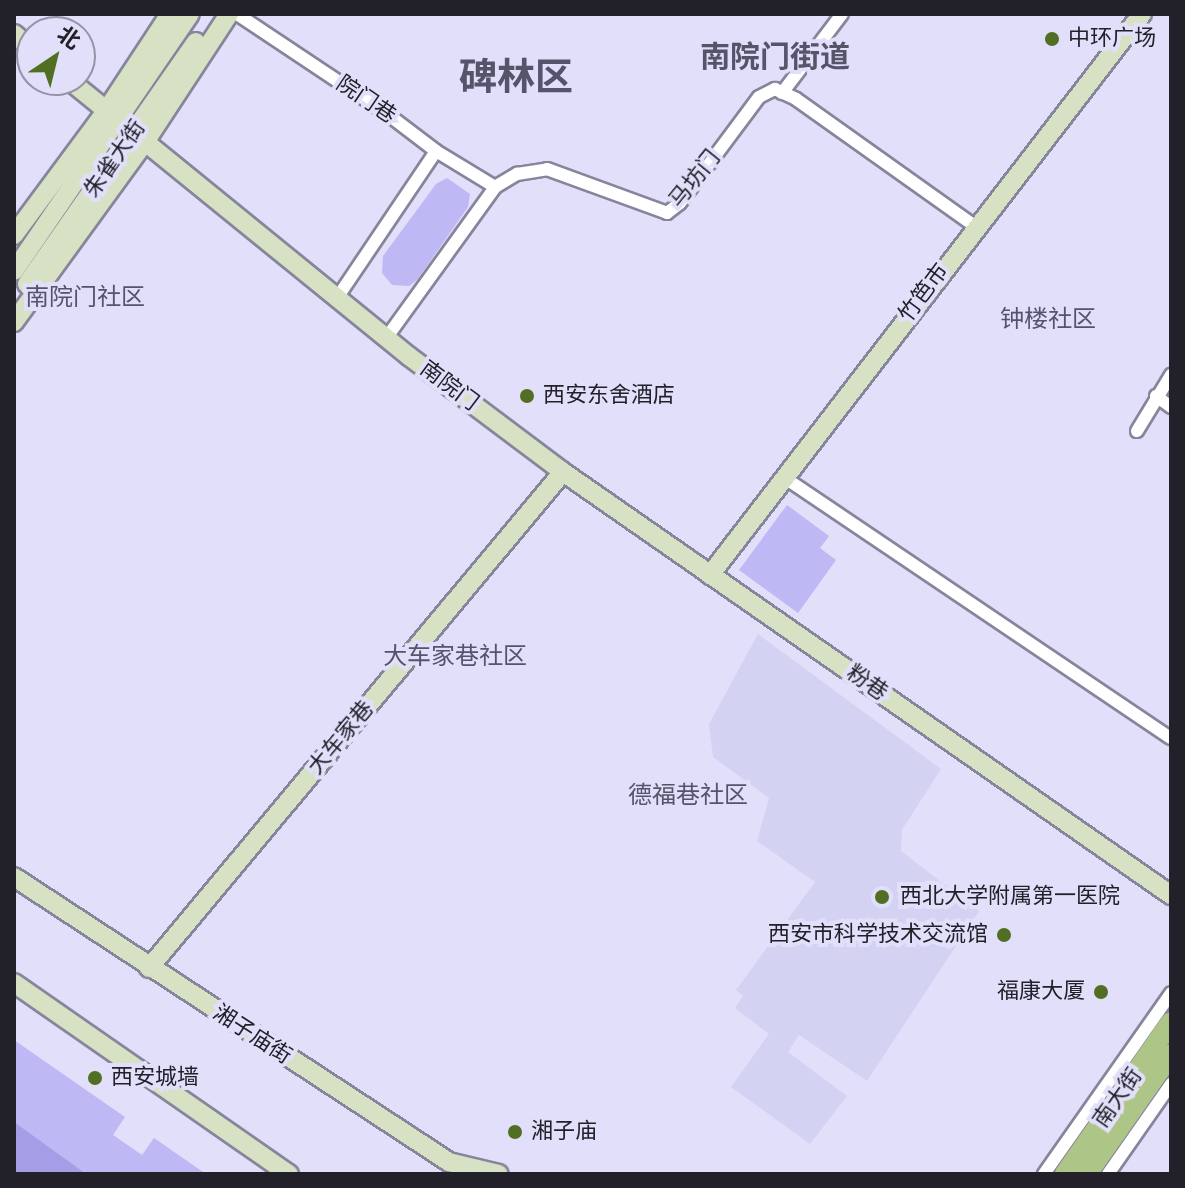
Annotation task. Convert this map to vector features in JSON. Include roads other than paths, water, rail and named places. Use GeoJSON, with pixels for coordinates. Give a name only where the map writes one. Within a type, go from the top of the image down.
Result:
{"type":"FeatureCollection","features":[{"type":"Feature","properties":{"kind":"main road","name":"南大街"},"geometry":{"type":"LineString","coordinates":[[1065,1174],[1171,1022]]}},
{"type":"Feature","properties":{"kind":"main road","name":"南大街"},"geometry":{"type":"LineString","coordinates":[[1087,1174],[1171,1054]]}},
{"type":"Feature","properties":{"kind":"street"},"geometry":{"type":"LineString","coordinates":[[14,235],[111,115],[170,14]]}},
{"type":"Feature","properties":{"kind":"street","name":"朱雀大街"},"geometry":{"type":"LineString","coordinates":[[14,271],[111,115],[190,14]]}},
{"type":"Feature","properties":{"kind":"street","name":"朱雀大街"},"geometry":{"type":"LineString","coordinates":[[14,302],[140,138],[215,14]]}},
{"type":"Feature","properties":{"kind":"street"},"geometry":{"type":"LineString","coordinates":[[14,322],[229,14]]}},
{"type":"Feature","properties":{"kind":"street","name":"院门巷"},"geometry":{"type":"LineString","coordinates":[[237,14],[390,116],[436,151],[495,187]]}},
{"type":"Feature","properties":{"kind":"street"},"geometry":{"type":"LineString","coordinates":[[842,14],[782,93],[796,99],[975,226]]}},
{"type":"Feature","properties":{"kind":"street","name":"竹笆市"},"geometry":{"type":"LineString","coordinates":[[710,575],[975,226],[1142,14]]}},
{"type":"Feature","properties":{"kind":"street","name":"马坊门"},"geometry":{"type":"LineString","coordinates":[[495,187],[517,174],[547,169],[667,213],[680,203],[759,97],[775,89],[782,93]]}},
{"type":"Feature","properties":{"kind":"street","name":"南院门"},"geometry":{"type":"LineString","coordinates":[[88,96],[337,298],[563,472]]}},
{"type":"Feature","properties":{"kind":"street"},"geometry":{"type":"LineString","coordinates":[[337,298],[436,151]]}},
{"type":"Feature","properties":{"kind":"street"},"geometry":{"type":"LineString","coordinates":[[387,337],[495,187]]}},
{"type":"Feature","properties":{"kind":"street"},"geometry":{"type":"LineString","coordinates":[[1137,431],[1171,375]]}},
{"type":"Feature","properties":{"kind":"street"},"geometry":{"type":"LineString","coordinates":[[1156,396],[1171,407]]}},
{"type":"Feature","properties":{"kind":"street","name":"粉巷"},"geometry":{"type":"LineString","coordinates":[[563,472],[1171,895]]}},
{"type":"Feature","properties":{"kind":"street","name":"大车家巷"},"geometry":{"type":"LineString","coordinates":[[149,968],[563,472]]}},
{"type":"Feature","properties":{"kind":"street"},"geometry":{"type":"LineString","coordinates":[[785,478],[1171,738]]}},
{"type":"Feature","properties":{"kind":"street","name":"湘子庙街"},"geometry":{"type":"LineString","coordinates":[[14,877],[449,1162],[499,1174]]}},
{"type":"Feature","properties":{"kind":"street"},"geometry":{"type":"LineString","coordinates":[[14,983],[289,1174]]}},
{"type":"Feature","properties":{"kind":"street"},"geometry":{"type":"LineString","coordinates":[[1044,1174],[1171,993]]}},
{"type":"Feature","properties":{"kind":"street"},"geometry":{"type":"LineString","coordinates":[[1108,1174],[1171,1084]]}},
{"type":"Feature","properties":{"kind":"place","name":"中环广场"},"geometry":{"type":"Point","coordinates":[1052,39]}},
{"type":"Feature","properties":{"kind":"place","name":"西安东舍酒店"},"geometry":{"type":"Point","coordinates":[527,396]}},
{"type":"Feature","properties":{"kind":"place","name":"西北大学附属第一医院"},"geometry":{"type":"Point","coordinates":[882,897]}},
{"type":"Feature","properties":{"kind":"place","name":"西安市科学技术交流馆"},"geometry":{"type":"Point","coordinates":[1004,935]}},
{"type":"Feature","properties":{"kind":"place","name":"福康大厦"},"geometry":{"type":"Point","coordinates":[1101,992]}},
{"type":"Feature","properties":{"kind":"place","name":"西安城墙"},"geometry":{"type":"Point","coordinates":[95,1078]}},
{"type":"Feature","properties":{"kind":"place","name":"湘子庙"},"geometry":{"type":"Point","coordinates":[515,1132]}},
{"type":"Feature","properties":{"kind":"district","name":"南院门街道"},"geometry":{"type":"Point","coordinates":[775,58]}},
{"type":"Feature","properties":{"kind":"district","name":"碑林区"},"geometry":{"type":"Point","coordinates":[516,79]}},
{"type":"Feature","properties":{"kind":"district","name":"南院门社区"},"geometry":{"type":"Point","coordinates":[85,298]}},
{"type":"Feature","properties":{"kind":"district","name":"钟楼社区"},"geometry":{"type":"Point","coordinates":[1048,320]}},
{"type":"Feature","properties":{"kind":"district","name":"大车家巷社区"},"geometry":{"type":"Point","coordinates":[455,657]}},
{"type":"Feature","properties":{"kind":"district","name":"德福巷社区"},"geometry":{"type":"Point","coordinates":[688,796]}}]}
